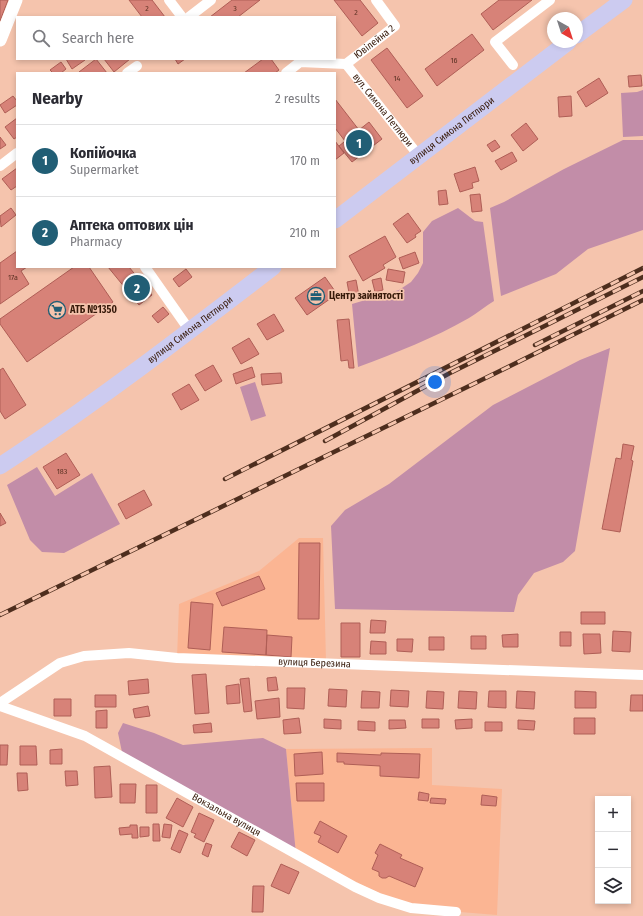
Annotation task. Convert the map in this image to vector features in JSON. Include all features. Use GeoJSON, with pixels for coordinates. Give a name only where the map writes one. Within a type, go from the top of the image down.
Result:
{"type":"FeatureCollection","features":[{"type":"Feature","properties":{"kind":"highway"},"geometry":{"type":"LineString","coordinates":[[583,31],[624,0]]}},
{"type":"Feature","properties":{"kind":"highway","name":"вулиця Симона Петлюри"},"geometry":{"type":"LineString","coordinates":[[336,219],[560,48]]}},
{"type":"Feature","properties":{"kind":"highway","name":"вулиця Симона Петлюри"},"geometry":{"type":"LineString","coordinates":[[0,466],[43,438],[108,392],[272,268]]}},
{"type":"Feature","properties":{"kind":"street"},"geometry":{"type":"LineString","coordinates":[[0,40],[16,0]]}},
{"type":"Feature","properties":{"kind":"street"},"geometry":{"type":"LineString","coordinates":[[169,0],[181,16]]}},
{"type":"Feature","properties":{"kind":"street"},"geometry":{"type":"LineString","coordinates":[[190,16],[211,0]]}},
{"type":"Feature","properties":{"kind":"street","name":"Ювілейна 2"},"geometry":{"type":"LineString","coordinates":[[346,64],[395,26],[376,0]]}},
{"type":"Feature","properties":{"kind":"street"},"geometry":{"type":"LineString","coordinates":[[513,65],[495,42],[550,0]]}},
{"type":"Feature","properties":{"kind":"street"},"geometry":{"type":"LineString","coordinates":[[287,72],[300,62],[346,64]]}},
{"type":"Feature","properties":{"kind":"street","name":"вул. Симона Петлюри"},"geometry":{"type":"LineString","coordinates":[[346,64],[419,156]]}},
{"type":"Feature","properties":{"kind":"street"},"geometry":{"type":"LineString","coordinates":[[128,72],[137,66]]}},
{"type":"Feature","properties":{"kind":"street"},"geometry":{"type":"LineString","coordinates":[[0,166],[16,154]]}},
{"type":"Feature","properties":{"kind":"street"},"geometry":{"type":"LineString","coordinates":[[146,268],[190,330]]}},
{"type":"Feature","properties":{"kind":"street","name":"вулиця Березина"},"geometry":{"type":"LineString","coordinates":[[0,703],[60,663],[84,656],[129,653],[177,658],[643,675]]}},
{"type":"Feature","properties":{"kind":"street","name":"Вокзальна вулиця"},"geometry":{"type":"LineString","coordinates":[[0,706],[85,736],[355,887],[379,898],[411,908],[456,912]]}},
{"type":"Feature","properties":{"kind":"shaded area"},"geometry":{"type":"Polygon","coordinates":[[[643,90],[643,136],[623,137],[621,93],[643,90]]]}},
{"type":"Feature","properties":{"kind":"shaded area"},"geometry":{"type":"Polygon","coordinates":[[[623,140],[643,140],[643,230],[588,249],[556,274],[501,296],[490,208],[623,140]]]}},
{"type":"Feature","properties":{"kind":"shaded area"},"geometry":{"type":"Polygon","coordinates":[[[458,208],[475,221],[483,222],[494,301],[469,318],[429,339],[358,367],[352,304],[399,290],[411,282],[423,263],[423,232],[432,221],[458,208]]]}},
{"type":"Feature","properties":{"kind":"shaded area"},"geometry":{"type":"Polygon","coordinates":[[[610,348],[575,551],[563,562],[534,573],[518,595],[514,612],[335,609],[331,526],[345,510],[389,484],[493,405],[580,360],[610,348]]]}},
{"type":"Feature","properties":{"kind":"shaded area"},"geometry":{"type":"Polygon","coordinates":[[[255,382],[266,416],[251,421],[240,387],[255,382]]]}},
{"type":"Feature","properties":{"kind":"shaded area"},"geometry":{"type":"Polygon","coordinates":[[[37,467],[55,496],[92,473],[120,524],[64,553],[42,552],[30,540],[7,485],[37,467]]]}},
{"type":"Feature","properties":{"kind":"shaded area"},"geometry":{"type":"Polygon","coordinates":[[[299,538],[323,538],[326,662],[177,658],[179,604],[259,571],[299,538]]]}},
{"type":"Feature","properties":{"kind":"shaded area"},"geometry":{"type":"Polygon","coordinates":[[[123,723],[154,733],[183,745],[263,738],[286,749],[296,854],[123,757],[118,733],[123,723]]]}},
{"type":"Feature","properties":{"kind":"shaded area"},"geometry":{"type":"Polygon","coordinates":[[[432,748],[432,785],[502,789],[497,915],[411,908],[296,854],[286,749],[432,748]]]}},
{"type":"Feature","properties":{"kind":"building"},"geometry":{"type":"Polygon","coordinates":[[[0,0],[8,0],[0,21],[0,0]]]}},
{"type":"Feature","properties":{"kind":"building"},"geometry":{"type":"Polygon","coordinates":[[[129,0],[152,0],[164,16],[141,16],[129,0]]]}},
{"type":"Feature","properties":{"kind":"building"},"geometry":{"type":"Polygon","coordinates":[[[232,0],[260,0],[239,16],[211,16],[232,0]]]}},
{"type":"Feature","properties":{"kind":"building"},"geometry":{"type":"Polygon","coordinates":[[[334,0],[360,0],[378,23],[362,36],[334,0]]]}},
{"type":"Feature","properties":{"kind":"building"},"geometry":{"type":"Polygon","coordinates":[[[499,0],[532,0],[493,30],[481,14],[499,0]]]}},
{"type":"Feature","properties":{"kind":"building"},"geometry":{"type":"Polygon","coordinates":[[[472,34],[484,50],[437,86],[425,69],[472,34]]]}},
{"type":"Feature","properties":{"kind":"building"},"geometry":{"type":"Polygon","coordinates":[[[387,48],[423,96],[407,108],[371,60],[387,48]]]}},
{"type":"Feature","properties":{"kind":"building"},"geometry":{"type":"Polygon","coordinates":[[[67,60],[85,60],[72,69],[67,60]]]}},
{"type":"Feature","properties":{"kind":"building"},"geometry":{"type":"Polygon","coordinates":[[[97,60],[106,72],[79,72],[97,60]]]}},
{"type":"Feature","properties":{"kind":"building"},"geometry":{"type":"Polygon","coordinates":[[[105,60],[129,60],[114,72],[105,60]]]}},
{"type":"Feature","properties":{"kind":"building"},"geometry":{"type":"Polygon","coordinates":[[[176,60],[184,60],[178,64],[176,60]]]}},
{"type":"Feature","properties":{"kind":"building"},"geometry":{"type":"Polygon","coordinates":[[[262,60],[272,60],[279,70],[276,72],[245,72],[262,60]]]}},
{"type":"Feature","properties":{"kind":"building"},"geometry":{"type":"Polygon","coordinates":[[[61,62],[66,69],[62,72],[52,72],[50,70],[61,62]]]}},
{"type":"Feature","properties":{"kind":"building"},"geometry":{"type":"Polygon","coordinates":[[[641,75],[642,86],[629,87],[628,76],[641,75]]]}},
{"type":"Feature","properties":{"kind":"building"},"geometry":{"type":"Polygon","coordinates":[[[599,78],[608,93],[586,107],[577,92],[599,78]]]}},
{"type":"Feature","properties":{"kind":"building"},"geometry":{"type":"Polygon","coordinates":[[[13,96],[16,100],[16,106],[5,113],[0,105],[13,96]]]}},
{"type":"Feature","properties":{"kind":"building"},"geometry":{"type":"Polygon","coordinates":[[[571,96],[572,116],[559,117],[558,97],[571,96]]]}},
{"type":"Feature","properties":{"kind":"building"},"geometry":{"type":"Polygon","coordinates":[[[336,100],[359,130],[345,141],[336,129],[336,100]]]}},
{"type":"Feature","properties":{"kind":"building"},"geometry":{"type":"Polygon","coordinates":[[[16,119],[16,138],[14,139],[5,127],[16,119]]]}},
{"type":"Feature","properties":{"kind":"building"},"geometry":{"type":"Polygon","coordinates":[[[369,122],[382,139],[352,162],[339,146],[369,122]]]}},
{"type":"Feature","properties":{"kind":"building"},"geometry":{"type":"Polygon","coordinates":[[[526,123],[538,139],[523,151],[511,135],[526,123]]]}},
{"type":"Feature","properties":{"kind":"building"},"geometry":{"type":"Polygon","coordinates":[[[0,137],[6,145],[0,149],[0,137]]]}},
{"type":"Feature","properties":{"kind":"building"},"geometry":{"type":"Polygon","coordinates":[[[495,140],[500,147],[492,152],[487,145],[495,140]]]}},
{"type":"Feature","properties":{"kind":"building"},"geometry":{"type":"Polygon","coordinates":[[[336,142],[344,153],[336,159],[336,142]]]}},
{"type":"Feature","properties":{"kind":"building"},"geometry":{"type":"Polygon","coordinates":[[[512,152],[517,161],[501,170],[495,161],[512,152]]]}},
{"type":"Feature","properties":{"kind":"building"},"geometry":{"type":"Polygon","coordinates":[[[475,167],[479,181],[472,183],[473,188],[460,192],[454,174],[475,167]]]}},
{"type":"Feature","properties":{"kind":"building"},"geometry":{"type":"Polygon","coordinates":[[[16,169],[16,187],[11,190],[2,179],[16,169]]]}},
{"type":"Feature","properties":{"kind":"building"},"geometry":{"type":"Polygon","coordinates":[[[446,190],[448,204],[439,205],[438,191],[446,190]]]}},
{"type":"Feature","properties":{"kind":"building"},"geometry":{"type":"Polygon","coordinates":[[[480,194],[482,211],[472,212],[470,195],[480,194]]]}},
{"type":"Feature","properties":{"kind":"building"},"geometry":{"type":"Polygon","coordinates":[[[11,208],[16,215],[1,227],[0,216],[11,208]]]}},
{"type":"Feature","properties":{"kind":"building"},"geometry":{"type":"Polygon","coordinates":[[[408,213],[421,231],[415,235],[416,237],[407,243],[393,224],[408,213]]]}},
{"type":"Feature","properties":{"kind":"building"},"geometry":{"type":"Polygon","coordinates":[[[385,236],[396,257],[383,265],[385,268],[363,281],[349,256],[385,236]]]}},
{"type":"Feature","properties":{"kind":"building"},"geometry":{"type":"Polygon","coordinates":[[[16,252],[16,268],[26,268],[21,271],[29,284],[0,304],[0,263],[16,252]]]}},
{"type":"Feature","properties":{"kind":"building"},"geometry":{"type":"Polygon","coordinates":[[[415,252],[419,263],[403,269],[399,258],[415,252]]]}},
{"type":"Feature","properties":{"kind":"building","name":"АТБ №1350"},"geometry":{"type":"Polygon","coordinates":[[[73,268],[90,268],[113,302],[27,362],[0,324],[0,319],[73,268]]]}},
{"type":"Feature","properties":{"kind":"building"},"geometry":{"type":"Polygon","coordinates":[[[109,268],[130,268],[152,295],[139,305],[109,268]]]}},
{"type":"Feature","properties":{"kind":"building"},"geometry":{"type":"Polygon","coordinates":[[[186,269],[192,277],[179,287],[173,279],[186,269]]]}},
{"type":"Feature","properties":{"kind":"building"},"geometry":{"type":"Polygon","coordinates":[[[388,269],[405,272],[403,283],[386,280],[388,269]]]}},
{"type":"Feature","properties":{"kind":"building","name":"Центр зайнятості"},"geometry":{"type":"Polygon","coordinates":[[[325,277],[337,294],[307,315],[295,298],[325,277]]]}},
{"type":"Feature","properties":{"kind":"building"},"geometry":{"type":"Polygon","coordinates":[[[381,278],[383,290],[375,292],[372,280],[381,278]]]}},
{"type":"Feature","properties":{"kind":"building"},"geometry":{"type":"Polygon","coordinates":[[[356,280],[359,296],[350,298],[347,282],[356,280]]]}},
{"type":"Feature","properties":{"kind":"building"},"geometry":{"type":"Polygon","coordinates":[[[163,307],[169,314],[158,323],[152,316],[163,307]]]}},
{"type":"Feature","properties":{"kind":"building"},"geometry":{"type":"Polygon","coordinates":[[[274,314],[284,331],[267,340],[257,324],[274,314]]]}},
{"type":"Feature","properties":{"kind":"building"},"geometry":{"type":"Polygon","coordinates":[[[349,319],[354,368],[349,368],[348,360],[341,361],[337,320],[349,319]]]}},
{"type":"Feature","properties":{"kind":"building"},"geometry":{"type":"Polygon","coordinates":[[[249,338],[259,354],[241,364],[232,348],[249,338]]]}},
{"type":"Feature","properties":{"kind":"building"},"geometry":{"type":"Polygon","coordinates":[[[213,365],[222,381],[205,391],[195,375],[213,365]]]}},
{"type":"Feature","properties":{"kind":"building"},"geometry":{"type":"Polygon","coordinates":[[[252,367],[255,377],[236,384],[233,374],[252,367]]]}},
{"type":"Feature","properties":{"kind":"building"},"geometry":{"type":"Polygon","coordinates":[[[3,368],[26,405],[5,419],[0,411],[0,370],[3,368]]]}},
{"type":"Feature","properties":{"kind":"building"},"geometry":{"type":"Polygon","coordinates":[[[281,373],[282,383],[262,385],[261,374],[281,373]]]}},
{"type":"Feature","properties":{"kind":"building"},"geometry":{"type":"Polygon","coordinates":[[[189,384],[199,400],[181,410],[172,394],[189,384]]]}},
{"type":"Feature","properties":{"kind":"building"},"geometry":{"type":"Polygon","coordinates":[[[623,444],[634,446],[631,460],[633,461],[620,532],[602,529],[616,458],[621,459],[623,444]]]}},
{"type":"Feature","properties":{"kind":"building"},"geometry":{"type":"Polygon","coordinates":[[[66,453],[80,475],[57,489],[43,467],[66,453]]]}},
{"type":"Feature","properties":{"kind":"building"},"geometry":{"type":"Polygon","coordinates":[[[144,490],[152,505],[126,519],[118,504],[144,490]]]}},
{"type":"Feature","properties":{"kind":"building"},"geometry":{"type":"Polygon","coordinates":[[[0,513],[6,523],[0,526],[0,513]]]}},
{"type":"Feature","properties":{"kind":"building"},"geometry":{"type":"Polygon","coordinates":[[[299,543],[320,543],[319,619],[298,619],[299,543]]]}},
{"type":"Feature","properties":{"kind":"building"},"geometry":{"type":"Polygon","coordinates":[[[259,576],[265,589],[222,606],[216,593],[259,576]]]}},
{"type":"Feature","properties":{"kind":"building"},"geometry":{"type":"Polygon","coordinates":[[[191,602],[213,604],[210,650],[188,648],[191,602]]]}},
{"type":"Feature","properties":{"kind":"building"},"geometry":{"type":"Polygon","coordinates":[[[581,612],[605,612],[605,624],[581,624],[581,612]]]}},
{"type":"Feature","properties":{"kind":"building"},"geometry":{"type":"Polygon","coordinates":[[[371,620],[386,621],[385,633],[370,633],[371,620]]]}},
{"type":"Feature","properties":{"kind":"building"},"geometry":{"type":"Polygon","coordinates":[[[341,623],[360,623],[360,657],[341,657],[341,623]]]}},
{"type":"Feature","properties":{"kind":"building"},"geometry":{"type":"Polygon","coordinates":[[[224,627],[267,630],[266,655],[222,652],[224,627]]]}},
{"type":"Feature","properties":{"kind":"building"},"geometry":{"type":"Polygon","coordinates":[[[613,631],[631,632],[630,652],[612,651],[613,631]]]}},
{"type":"Feature","properties":{"kind":"building"},"geometry":{"type":"Polygon","coordinates":[[[560,632],[571,632],[571,646],[560,646],[560,632]]]}},
{"type":"Feature","properties":{"kind":"building"},"geometry":{"type":"Polygon","coordinates":[[[518,634],[518,647],[503,647],[502,635],[518,634]]]}},
{"type":"Feature","properties":{"kind":"building"},"geometry":{"type":"Polygon","coordinates":[[[583,634],[600,634],[601,653],[584,654],[583,634]]]}},
{"type":"Feature","properties":{"kind":"building"},"geometry":{"type":"Polygon","coordinates":[[[267,635],[292,637],[291,657],[266,655],[267,635]]]}},
{"type":"Feature","properties":{"kind":"building"},"geometry":{"type":"Polygon","coordinates":[[[471,636],[486,636],[486,649],[471,649],[471,636]]]}},
{"type":"Feature","properties":{"kind":"building"},"geometry":{"type":"Polygon","coordinates":[[[429,637],[444,637],[444,650],[429,650],[429,637]]]}},
{"type":"Feature","properties":{"kind":"building"},"geometry":{"type":"Polygon","coordinates":[[[397,639],[413,639],[412,652],[397,651],[397,639]]]}},
{"type":"Feature","properties":{"kind":"building"},"geometry":{"type":"Polygon","coordinates":[[[371,641],[386,642],[386,654],[370,654],[371,641]]]}},
{"type":"Feature","properties":{"kind":"building"},"geometry":{"type":"Polygon","coordinates":[[[206,674],[209,713],[195,714],[192,675],[206,674]]]}},
{"type":"Feature","properties":{"kind":"building"},"geometry":{"type":"Polygon","coordinates":[[[276,677],[278,690],[268,691],[267,678],[276,677]]]}},
{"type":"Feature","properties":{"kind":"building"},"geometry":{"type":"Polygon","coordinates":[[[249,678],[252,711],[244,712],[240,679],[249,678]]]}},
{"type":"Feature","properties":{"kind":"building"},"geometry":{"type":"Polygon","coordinates":[[[148,679],[149,693],[129,695],[128,681],[148,679]]]}},
{"type":"Feature","properties":{"kind":"building"},"geometry":{"type":"Polygon","coordinates":[[[239,684],[240,703],[227,704],[226,686],[239,684]]]}},
{"type":"Feature","properties":{"kind":"building"},"geometry":{"type":"Polygon","coordinates":[[[287,688],[305,688],[304,709],[287,708],[287,688]]]}},
{"type":"Feature","properties":{"kind":"building"},"geometry":{"type":"Polygon","coordinates":[[[329,689],[347,690],[346,707],[328,706],[329,689]]]}},
{"type":"Feature","properties":{"kind":"building"},"geometry":{"type":"Polygon","coordinates":[[[391,690],[409,691],[408,707],[390,706],[391,690]]]}},
{"type":"Feature","properties":{"kind":"building"},"geometry":{"type":"Polygon","coordinates":[[[362,691],[380,692],[379,708],[361,708],[362,691]]]}},
{"type":"Feature","properties":{"kind":"building"},"geometry":{"type":"Polygon","coordinates":[[[427,691],[444,692],[443,709],[426,708],[427,691]]]}},
{"type":"Feature","properties":{"kind":"building"},"geometry":{"type":"Polygon","coordinates":[[[459,691],[477,692],[476,709],[458,708],[459,691]]]}},
{"type":"Feature","properties":{"kind":"building"},"geometry":{"type":"Polygon","coordinates":[[[489,691],[506,691],[506,708],[488,707],[489,691]]]}},
{"type":"Feature","properties":{"kind":"building"},"geometry":{"type":"Polygon","coordinates":[[[517,691],[535,692],[534,709],[516,708],[517,691]]]}},
{"type":"Feature","properties":{"kind":"building"},"geometry":{"type":"Polygon","coordinates":[[[575,691],[596,692],[596,708],[575,708],[575,691]]]}},
{"type":"Feature","properties":{"kind":"building"},"geometry":{"type":"Polygon","coordinates":[[[95,695],[116,695],[116,707],[95,707],[95,695]]]}},
{"type":"Feature","properties":{"kind":"building"},"geometry":{"type":"Polygon","coordinates":[[[631,695],[643,695],[643,711],[630,711],[631,695]]]}},
{"type":"Feature","properties":{"kind":"building"},"geometry":{"type":"Polygon","coordinates":[[[279,698],[280,717],[257,719],[255,701],[279,698]]]}},
{"type":"Feature","properties":{"kind":"building"},"geometry":{"type":"Polygon","coordinates":[[[54,699],[71,699],[71,716],[54,716],[54,699]]]}},
{"type":"Feature","properties":{"kind":"building"},"geometry":{"type":"Polygon","coordinates":[[[148,706],[150,716],[135,718],[133,709],[148,706]]]}},
{"type":"Feature","properties":{"kind":"building"},"geometry":{"type":"Polygon","coordinates":[[[107,710],[107,728],[96,728],[96,711],[107,710]]]}},
{"type":"Feature","properties":{"kind":"building"},"geometry":{"type":"Polygon","coordinates":[[[299,718],[301,733],[284,734],[283,720],[299,718]]]}},
{"type":"Feature","properties":{"kind":"building"},"geometry":{"type":"Polygon","coordinates":[[[574,718],[595,718],[595,734],[574,734],[574,718]]]}},
{"type":"Feature","properties":{"kind":"building"},"geometry":{"type":"Polygon","coordinates":[[[324,719],[341,720],[341,729],[324,728],[324,719]]]}},
{"type":"Feature","properties":{"kind":"building"},"geometry":{"type":"Polygon","coordinates":[[[422,719],[439,719],[439,728],[422,728],[422,719]]]}},
{"type":"Feature","properties":{"kind":"building"},"geometry":{"type":"Polygon","coordinates":[[[472,719],[472,728],[456,729],[455,720],[472,719]]]}},
{"type":"Feature","properties":{"kind":"building"},"geometry":{"type":"Polygon","coordinates":[[[389,720],[405,720],[406,728],[389,729],[389,720]]]}},
{"type":"Feature","properties":{"kind":"building"},"geometry":{"type":"Polygon","coordinates":[[[518,720],[535,721],[534,730],[518,729],[518,720]]]}},
{"type":"Feature","properties":{"kind":"building"},"geometry":{"type":"Polygon","coordinates":[[[358,721],[375,722],[375,731],[358,730],[358,721]]]}},
{"type":"Feature","properties":{"kind":"building"},"geometry":{"type":"Polygon","coordinates":[[[485,722],[502,722],[502,731],[485,731],[485,722]]]}},
{"type":"Feature","properties":{"kind":"building"},"geometry":{"type":"Polygon","coordinates":[[[211,723],[212,732],[194,733],[193,725],[211,723]]]}},
{"type":"Feature","properties":{"kind":"building"},"geometry":{"type":"Polygon","coordinates":[[[0,745],[8,745],[7,765],[0,765],[0,745]]]}},
{"type":"Feature","properties":{"kind":"building"},"geometry":{"type":"Polygon","coordinates":[[[20,746],[36,746],[37,765],[20,765],[20,746]]]}},
{"type":"Feature","properties":{"kind":"building"},"geometry":{"type":"Polygon","coordinates":[[[62,749],[62,764],[50,764],[50,750],[62,749]]]}},
{"type":"Feature","properties":{"kind":"building"},"geometry":{"type":"Polygon","coordinates":[[[322,752],[323,774],[295,776],[294,754],[322,752]]]}},
{"type":"Feature","properties":{"kind":"building"},"geometry":{"type":"Polygon","coordinates":[[[337,753],[381,755],[381,753],[420,754],[419,778],[380,776],[380,766],[344,764],[344,762],[337,762],[337,753]]]}},
{"type":"Feature","properties":{"kind":"building"},"geometry":{"type":"Polygon","coordinates":[[[110,766],[112,797],[95,798],[94,767],[110,766]]]}},
{"type":"Feature","properties":{"kind":"building"},"geometry":{"type":"Polygon","coordinates":[[[65,771],[77,771],[78,785],[66,786],[65,771]]]}},
{"type":"Feature","properties":{"kind":"building"},"geometry":{"type":"Polygon","coordinates":[[[17,773],[27,773],[28,790],[18,791],[17,773]]]}},
{"type":"Feature","properties":{"kind":"building"},"geometry":{"type":"Polygon","coordinates":[[[296,783],[324,783],[324,801],[297,801],[296,783]]]}},
{"type":"Feature","properties":{"kind":"building"},"geometry":{"type":"Polygon","coordinates":[[[120,784],[136,784],[135,803],[120,803],[120,784]]]}},
{"type":"Feature","properties":{"kind":"building"},"geometry":{"type":"Polygon","coordinates":[[[146,785],[157,785],[157,813],[146,813],[146,785]]]}},
{"type":"Feature","properties":{"kind":"building"},"geometry":{"type":"Polygon","coordinates":[[[419,792],[429,794],[428,801],[418,800],[419,792]]]}},
{"type":"Feature","properties":{"kind":"building"},"geometry":{"type":"Polygon","coordinates":[[[482,795],[497,797],[496,806],[481,805],[482,795]]]}},
{"type":"Feature","properties":{"kind":"building"},"geometry":{"type":"Polygon","coordinates":[[[177,798],[193,807],[183,827],[166,818],[177,798]]]}},
{"type":"Feature","properties":{"kind":"building"},"geometry":{"type":"Polygon","coordinates":[[[431,798],[446,799],[445,804],[430,803],[431,798]]]}},
{"type":"Feature","properties":{"kind":"building"},"geometry":{"type":"Polygon","coordinates":[[[199,813],[214,820],[204,842],[194,837],[196,834],[191,832],[199,813]]]}},
{"type":"Feature","properties":{"kind":"building"},"geometry":{"type":"Polygon","coordinates":[[[320,821],[347,836],[338,853],[318,842],[321,836],[314,833],[320,821]]]}},
{"type":"Feature","properties":{"kind":"building"},"geometry":{"type":"Polygon","coordinates":[[[153,824],[159,824],[160,841],[153,841],[153,824]]]}},
{"type":"Feature","properties":{"kind":"building"},"geometry":{"type":"Polygon","coordinates":[[[164,824],[172,825],[170,838],[162,837],[164,824]]]}},
{"type":"Feature","properties":{"kind":"building"},"geometry":{"type":"Polygon","coordinates":[[[130,825],[137,825],[138,838],[132,838],[132,834],[120,835],[119,828],[130,827],[130,825]]]}},
{"type":"Feature","properties":{"kind":"building"},"geometry":{"type":"Polygon","coordinates":[[[140,827],[149,827],[149,836],[140,837],[140,827]]]}},
{"type":"Feature","properties":{"kind":"building"},"geometry":{"type":"Polygon","coordinates":[[[179,830],[188,834],[180,853],[171,849],[179,830]]]}},
{"type":"Feature","properties":{"kind":"building"},"geometry":{"type":"Polygon","coordinates":[[[239,832],[255,840],[247,856],[231,847],[239,832]]]}},
{"type":"Feature","properties":{"kind":"building"},"geometry":{"type":"Polygon","coordinates":[[[206,843],[212,845],[208,857],[202,854],[206,843]]]}},
{"type":"Feature","properties":{"kind":"building"},"geometry":{"type":"Polygon","coordinates":[[[380,844],[402,855],[400,858],[423,868],[415,887],[389,876],[382,878],[379,876],[379,872],[372,869],[378,855],[375,853],[380,844]]]}},
{"type":"Feature","properties":{"kind":"building"},"geometry":{"type":"Polygon","coordinates":[[[281,864],[299,872],[289,894],[271,886],[281,864]]]}},
{"type":"Feature","properties":{"kind":"building"},"geometry":{"type":"Polygon","coordinates":[[[253,886],[264,886],[263,912],[252,912],[253,886]]]}},
{"type":"Feature","properties":{"kind":"railway"},"geometry":{"type":"LineString","coordinates":[[225,479],[643,268]]}},
{"type":"Feature","properties":{"kind":"railway"},"geometry":{"type":"LineString","coordinates":[[325,441],[450,373],[643,277]]}},
{"type":"Feature","properties":{"kind":"railway"},"geometry":{"type":"LineString","coordinates":[[535,345],[643,291]]}},
{"type":"Feature","properties":{"kind":"railway"},"geometry":{"type":"LineString","coordinates":[[0,615],[643,300]]}},
{"type":"Feature","properties":{"kind":"place","name":"Копійочка"},"geometry":{"type":"Point","coordinates":[359,143]}},
{"type":"Feature","properties":{"kind":"place","name":"Аптека оптових цін"},"geometry":{"type":"Point","coordinates":[137,288]}},
{"type":"Feature","properties":{"kind":"place","name":"Центр зайнятості"},"geometry":{"type":"Point","coordinates":[316,296]}},
{"type":"Feature","properties":{"kind":"place","name":"АТБ №1350"},"geometry":{"type":"Point","coordinates":[57,310]}}]}
